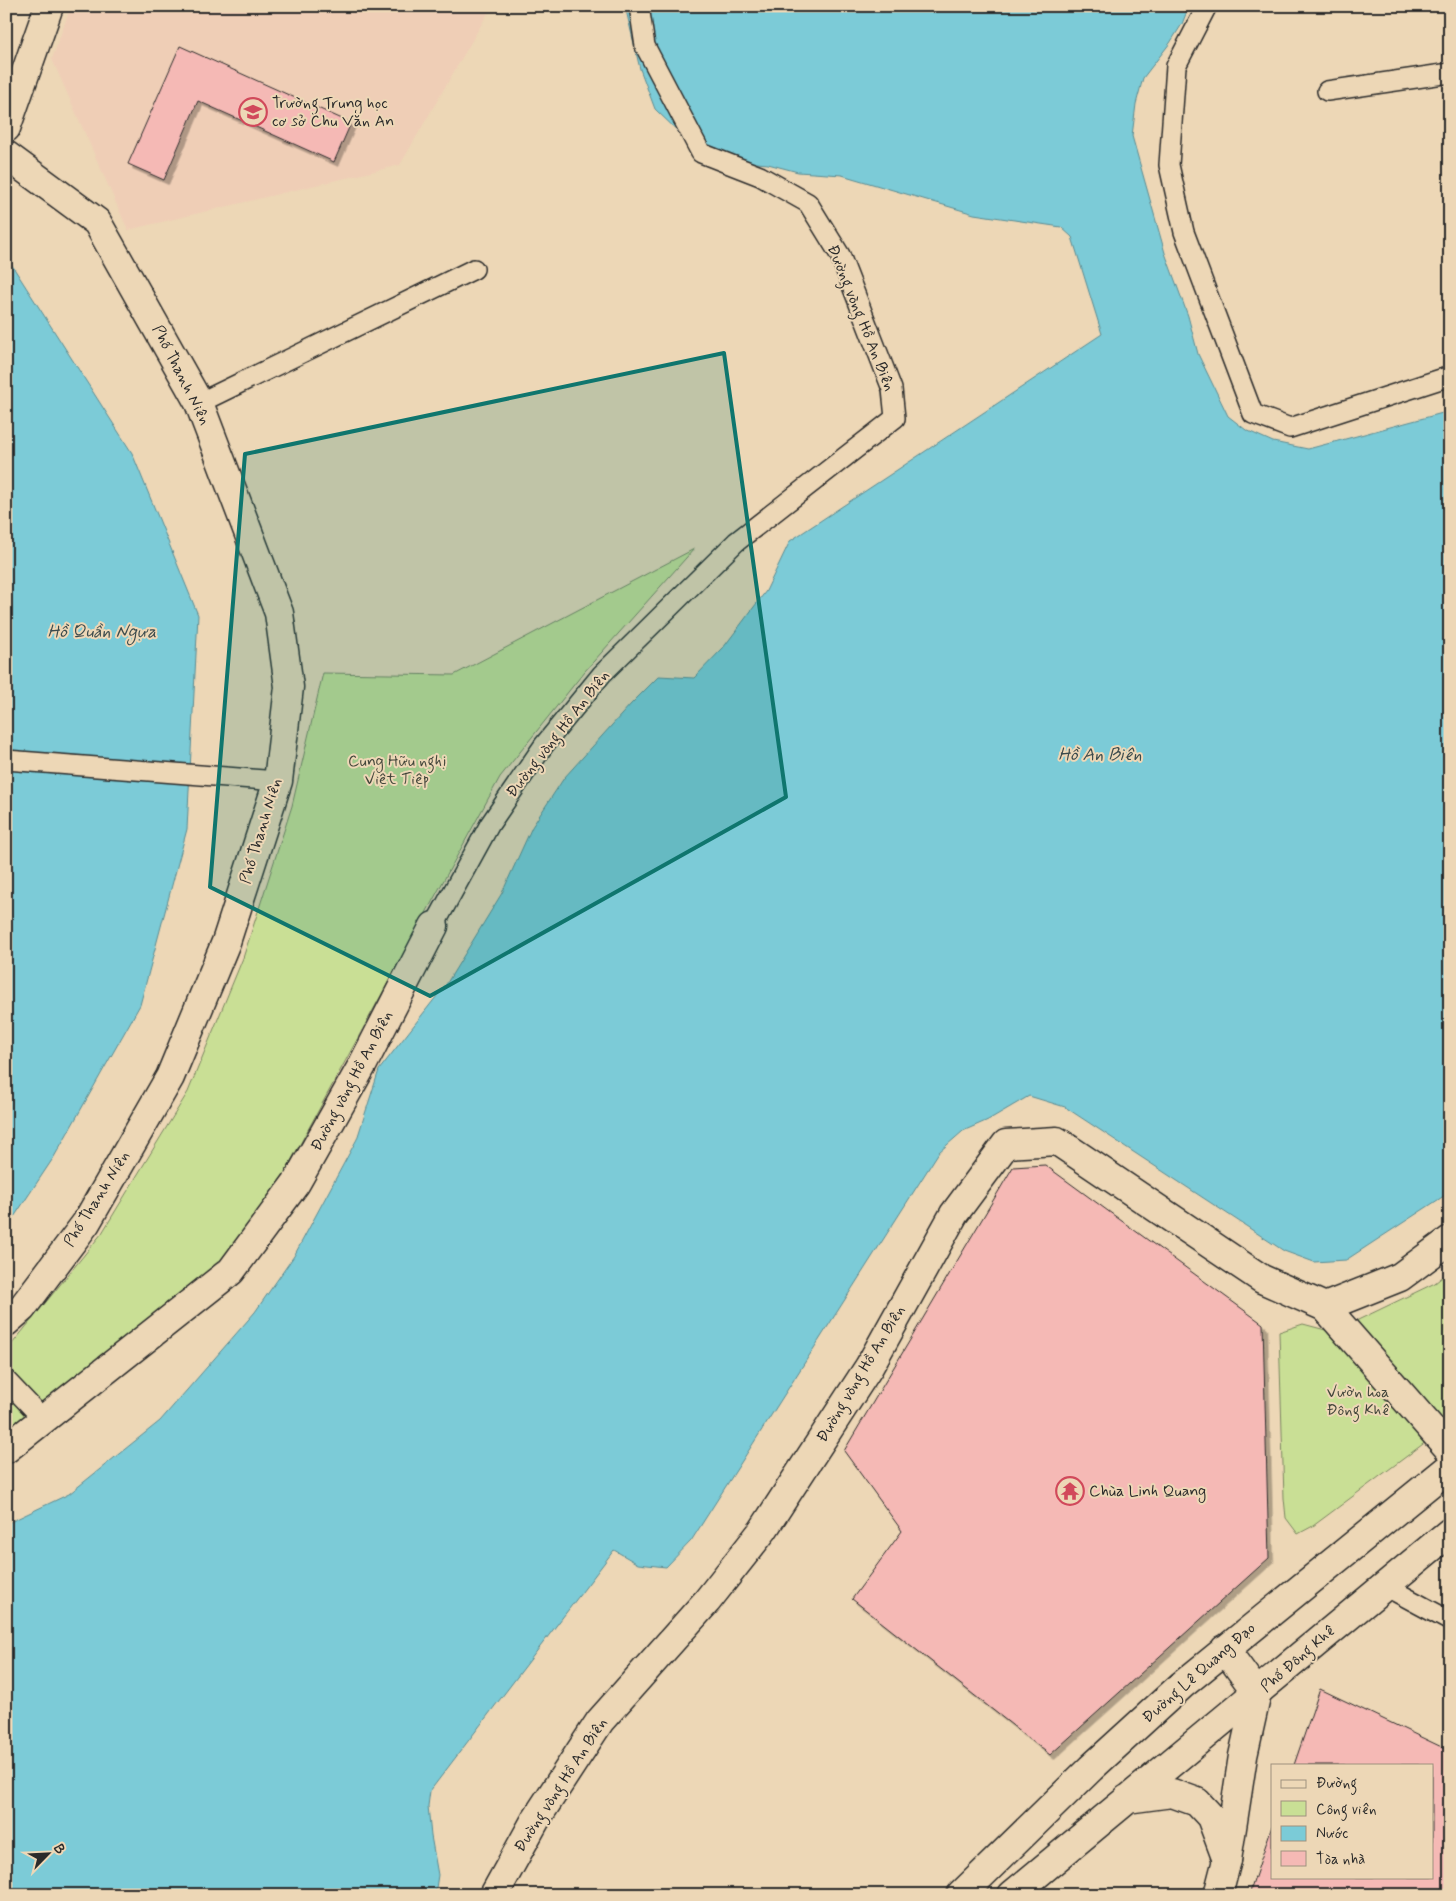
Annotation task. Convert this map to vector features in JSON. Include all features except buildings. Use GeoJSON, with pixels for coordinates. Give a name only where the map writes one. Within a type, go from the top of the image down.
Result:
{"type":"FeatureCollection","features":[{"type":"Feature","properties":{"kind":"street"},"geometry":{"type":"LineString","coordinates":[[6,128],[49,6]]}},
{"type":"Feature","properties":{"kind":"street","name":"Phố Thanh Niên"},"geometry":{"type":"LineString","coordinates":[[6,155],[97,222],[199,403],[279,613],[289,687],[278,782],[226,942],[170,1077],[86,1223],[22,1308],[6,1322]]}},
{"type":"Feature","properties":{"kind":"street","name":"Đường vòng Hồ An Biên"},"geometry":{"type":"LineString","coordinates":[[6,1449],[231,1272],[296,1184],[363,1064],[434,926]]}},
{"type":"Feature","properties":{"kind":"street","name":"Đường vòng Hồ An Biên"},"geometry":{"type":"LineString","coordinates":[[494,1895],[536,1819],[600,1721],[707,1601],[763,1530],[869,1367],[954,1214],[1006,1144],[1057,1141],[1262,1278],[1325,1307],[1450,1450]]}},
{"type":"Feature","properties":{"kind":"street"},"geometry":{"type":"LineString","coordinates":[[1325,1307],[1400,1276],[1450,1240]]}},
{"type":"Feature","properties":{"kind":"street","name":"Đường Lê Quang Đạo"},"geometry":{"type":"LineString","coordinates":[[961,1895],[1091,1768],[1225,1649],[1450,1466]]}},
{"type":"Feature","properties":{"kind":"street","name":"Phố Đông Khê"},"geometry":{"type":"LineString","coordinates":[[1218,1895],[1227,1860],[1243,1756],[1257,1693],[1450,1532]]}},
{"type":"Feature","properties":{"kind":"street"},"geometry":{"type":"LineString","coordinates":[[1012,1895],[1126,1799],[1257,1693],[1225,1649]]}},
{"type":"Feature","properties":{"kind":"street"},"geometry":{"type":"LineString","coordinates":[[1126,1799],[1172,1793],[1197,1802],[1211,1817],[1227,1860]]}},
{"type":"Feature","properties":{"kind":"lane","name":"Đường vòng Hồ An Biên"},"geometry":{"type":"LineString","coordinates":[[434,926],[490,824],[544,745],[602,674],[736,542],[895,418],[892,389],[840,255],[808,202],[760,176],[701,153],[645,46],[639,6]]}},
{"type":"Feature","properties":{"kind":"lane"},"geometry":{"type":"LineString","coordinates":[[1207,6],[1176,66],[1170,165],[1184,232],[1253,414],[1290,428],[1450,376]]}},
{"type":"Feature","properties":{"kind":"lane"},"geometry":{"type":"LineString","coordinates":[[1327,90],[1450,73]]}},
{"type":"Feature","properties":{"kind":"lane"},"geometry":{"type":"LineString","coordinates":[[199,403],[474,269]]}},
{"type":"Feature","properties":{"kind":"lane"},"geometry":{"type":"LineString","coordinates":[[6,760],[278,782]]}},
{"type":"Feature","properties":{"kind":"lane"},"geometry":{"type":"LineString","coordinates":[[6,1380],[44,1420]]}},
{"type":"Feature","properties":{"kind":"lane"},"geometry":{"type":"LineString","coordinates":[[1385,1586],[1450,1621]]}},
{"type":"Feature","properties":{"kind":"highlighted area"},"geometry":{"type":"Polygon","coordinates":[[[724,353],[786,797],[430,996],[210,887],[245,454],[724,353]]]}},
{"type":"Feature","properties":{"kind":"shaded area","name":"Trường Trung học cơ sở Chu Văn An"},"geometry":{"type":"Polygon","coordinates":[[[71,6],[492,6],[400,165],[128,230],[52,59],[71,6]]]}},
{"type":"Feature","properties":{"kind":"green space","name":"Cung Hữu nghị Việt Tiệp"},"geometry":{"type":"Polygon","coordinates":[[[694,549],[585,671],[500,777],[231,1271],[6,1439],[6,1349],[102,1233],[188,1092],[243,958],[292,806],[323,673],[454,675],[694,549]]]}},
{"type":"Feature","properties":{"kind":"green space","name":"Vườn hoa Đông Khê"},"geometry":{"type":"Polygon","coordinates":[[[1450,1271],[1450,1424],[1313,1526],[1298,1534],[1286,1518],[1284,1498],[1279,1332],[1303,1324],[1333,1332],[1435,1283],[1450,1271]]]}},
{"type":"Feature","properties":{"kind":"water","name":"Hồ An Biên"},"geometry":{"type":"Polygon","coordinates":[[[625,6],[1189,6],[1182,24],[1170,43],[1143,78],[1136,104],[1132,136],[1165,253],[1188,316],[1198,354],[1228,416],[1246,430],[1273,442],[1308,449],[1450,411],[1450,1192],[1346,1260],[1314,1262],[1284,1251],[1065,1107],[1029,1096],[988,1120],[963,1131],[939,1152],[691,1541],[666,1567],[638,1564],[614,1550],[430,1791],[428,1806],[438,1875],[435,1895],[6,1895],[6,1524],[69,1494],[160,1421],[255,1312],[294,1256],[357,1139],[379,1070],[447,983],[502,893],[532,827],[564,778],[631,704],[659,676],[694,678],[723,648],[766,591],[790,541],[1102,334],[1072,237],[1061,227],[974,214],[842,175],[798,172],[768,164],[746,162],[685,138],[655,109],[640,69],[625,6]]]}},
{"type":"Feature","properties":{"kind":"water","name":"Hồ Quần Ngựa"},"geometry":{"type":"Polygon","coordinates":[[[6,256],[132,453],[198,615],[187,829],[140,1005],[54,1157],[6,1229],[6,256]]]}},
{"type":"Feature","properties":{"kind":"place","name":"Trường Trung học cơ sở Chu Văn An"},"geometry":{"type":"Point","coordinates":[253,112]}},
{"type":"Feature","properties":{"kind":"place","name":"Chùa Linh Quang"},"geometry":{"type":"Point","coordinates":[1070,1491]}}]}
